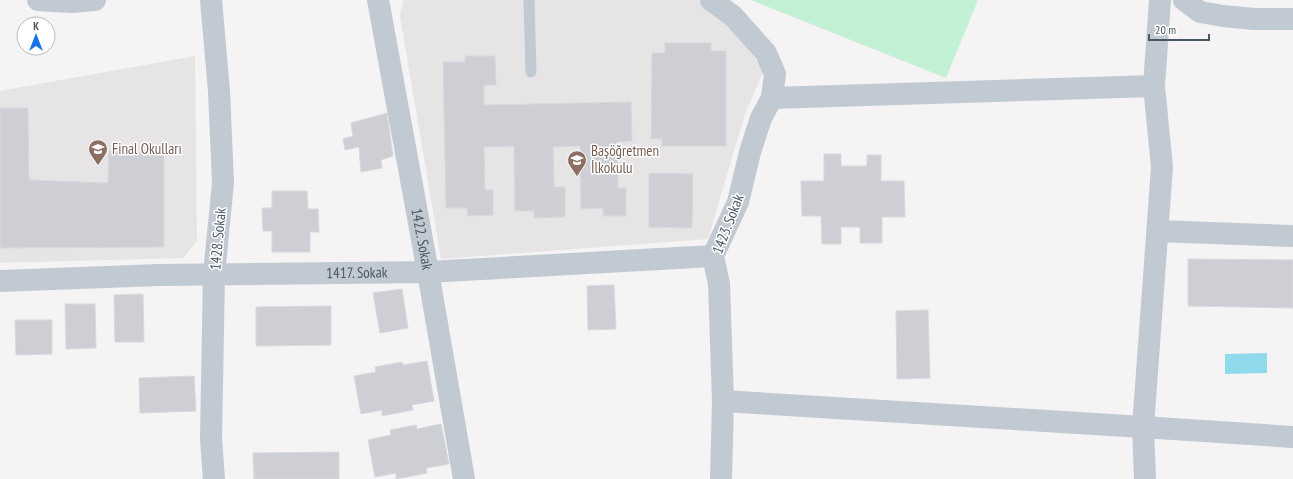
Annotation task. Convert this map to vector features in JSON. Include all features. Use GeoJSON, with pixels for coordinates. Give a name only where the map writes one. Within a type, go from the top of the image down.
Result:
{"type":"FeatureCollection","features":[{"type":"Feature","properties":{"kind":"street"},"geometry":{"type":"LineString","coordinates":[[38,0],[71,2],[94,0]]}},
{"type":"Feature","properties":{"kind":"street","name":"1428. Sokak"},"geometry":{"type":"LineString","coordinates":[[211,0],[220,91],[222,183],[214,274],[211,439],[214,479]]}},
{"type":"Feature","properties":{"kind":"street","name":"1422. Sokak"},"geometry":{"type":"LineString","coordinates":[[378,0],[464,479]]}},
{"type":"Feature","properties":{"kind":"street","name":"1423. Sokak"},"geometry":{"type":"LineString","coordinates":[[711,0],[733,16],[766,52],[775,74],[772,98],[761,118],[750,152],[738,202],[713,256],[719,284],[723,401],[721,479]]}},
{"type":"Feature","properties":{"kind":"street"},"geometry":{"type":"LineString","coordinates":[[1145,479],[1143,427],[1162,167],[1154,86],[1160,0]]}},
{"type":"Feature","properties":{"kind":"street"},"geometry":{"type":"LineString","coordinates":[[1184,0],[1200,12],[1254,19],[1293,19]]}},
{"type":"Feature","properties":{"kind":"street"},"geometry":{"type":"LineString","coordinates":[[772,98],[1154,86]]}},
{"type":"Feature","properties":{"kind":"street"},"geometry":{"type":"LineString","coordinates":[[1158,231],[1293,236]]}},
{"type":"Feature","properties":{"kind":"street","name":"1417. Sokak"},"geometry":{"type":"LineString","coordinates":[[0,281],[71,277],[428,272],[713,256]]}},
{"type":"Feature","properties":{"kind":"street"},"geometry":{"type":"LineString","coordinates":[[723,401],[1143,427],[1293,438]]}},
{"type":"Feature","properties":{"kind":"lane"},"geometry":{"type":"LineString","coordinates":[[529,0],[531,72]]}},
{"type":"Feature","properties":{"kind":"shaded area","name":"Başöğretmen İlkokulu"},"geometry":{"type":"Polygon","coordinates":[[[403,0],[698,0],[728,22],[764,70],[745,114],[708,239],[441,259],[400,16],[403,0]]]}},
{"type":"Feature","properties":{"kind":"shaded area","name":"Final Okulları"},"geometry":{"type":"Polygon","coordinates":[[[195,56],[197,241],[183,258],[0,263],[0,91],[195,56]]]}},
{"type":"Feature","properties":{"kind":"green space"},"geometry":{"type":"Polygon","coordinates":[[[751,0],[978,0],[946,78],[751,0]]]}},
{"type":"Feature","properties":{"kind":"water"},"geometry":{"type":"Polygon","coordinates":[[[1267,353],[1267,373],[1225,374],[1225,354],[1267,353]]]}},
{"type":"Feature","properties":{"kind":"building"},"geometry":{"type":"Polygon","coordinates":[[[665,43],[711,43],[711,51],[726,51],[726,146],[662,146],[662,139],[651,139],[652,53],[665,53],[665,43]]]}},
{"type":"Feature","properties":{"kind":"building"},"geometry":{"type":"Polygon","coordinates":[[[465,56],[495,56],[496,85],[484,85],[484,105],[631,102],[632,141],[617,142],[618,188],[626,188],[626,216],[603,216],[603,208],[581,209],[580,146],[553,147],[554,187],[565,187],[565,217],[534,218],[534,211],[515,211],[514,146],[484,147],[485,190],[493,190],[493,215],[468,216],[467,208],[446,208],[443,62],[465,62],[465,56]]]}},
{"type":"Feature","properties":{"kind":"building"},"geometry":{"type":"Polygon","coordinates":[[[0,108],[28,108],[29,180],[108,183],[109,151],[164,152],[164,247],[0,248],[0,108]]]}},
{"type":"Feature","properties":{"kind":"building"},"geometry":{"type":"Polygon","coordinates":[[[387,113],[393,156],[381,160],[382,168],[361,172],[359,147],[345,150],[343,139],[353,136],[351,123],[387,113]]]}},
{"type":"Feature","properties":{"kind":"building"},"geometry":{"type":"Polygon","coordinates":[[[824,154],[841,154],[841,166],[867,166],[867,155],[881,155],[881,181],[904,181],[905,217],[882,217],[882,243],[860,243],[860,227],[841,227],[841,244],[822,244],[821,216],[802,216],[801,181],[824,181],[824,154]]]}},
{"type":"Feature","properties":{"kind":"building"},"geometry":{"type":"Polygon","coordinates":[[[649,173],[693,174],[692,228],[649,227],[649,173]]]}},
{"type":"Feature","properties":{"kind":"building"},"geometry":{"type":"Polygon","coordinates":[[[272,191],[307,191],[308,209],[318,209],[319,232],[310,232],[310,252],[272,252],[272,231],[263,231],[262,208],[272,208],[272,191]]]}},
{"type":"Feature","properties":{"kind":"building"},"geometry":{"type":"Polygon","coordinates":[[[1188,259],[1293,260],[1293,308],[1188,306],[1188,259]]]}},
{"type":"Feature","properties":{"kind":"building"},"geometry":{"type":"Polygon","coordinates":[[[614,285],[616,329],[588,330],[587,286],[614,285]]]}},
{"type":"Feature","properties":{"kind":"building"},"geometry":{"type":"Polygon","coordinates":[[[402,289],[408,328],[380,333],[373,293],[402,289]]]}},
{"type":"Feature","properties":{"kind":"building"},"geometry":{"type":"Polygon","coordinates":[[[143,294],[144,342],[115,342],[114,295],[143,294]]]}},
{"type":"Feature","properties":{"kind":"building"},"geometry":{"type":"Polygon","coordinates":[[[65,304],[95,304],[96,348],[66,349],[65,304]]]}},
{"type":"Feature","properties":{"kind":"building"},"geometry":{"type":"Polygon","coordinates":[[[331,306],[331,345],[256,346],[256,307],[331,306]]]}},
{"type":"Feature","properties":{"kind":"building"},"geometry":{"type":"Polygon","coordinates":[[[928,310],[930,378],[897,379],[896,311],[928,310]]]}},
{"type":"Feature","properties":{"kind":"building"},"geometry":{"type":"Polygon","coordinates":[[[15,320],[52,320],[52,354],[16,355],[15,320]]]}},
{"type":"Feature","properties":{"kind":"building"},"geometry":{"type":"Polygon","coordinates":[[[427,361],[434,401],[412,405],[413,410],[382,416],[382,410],[361,414],[354,376],[376,372],[375,367],[402,362],[403,365],[427,361]]]}},
{"type":"Feature","properties":{"kind":"building"},"geometry":{"type":"Polygon","coordinates":[[[194,376],[196,411],[140,413],[139,378],[194,376]]]}},
{"type":"Feature","properties":{"kind":"building"},"geometry":{"type":"Polygon","coordinates":[[[441,424],[449,464],[426,468],[427,473],[397,479],[396,473],[375,477],[368,440],[391,435],[390,430],[416,425],[417,429],[441,424]]]}},
{"type":"Feature","properties":{"kind":"building"},"geometry":{"type":"Polygon","coordinates":[[[339,452],[339,479],[254,479],[253,453],[339,452]]]}},
{"type":"Feature","properties":{"kind":"place","name":"Final Okulları"},"geometry":{"type":"Point","coordinates":[98,166]}},
{"type":"Feature","properties":{"kind":"place","name":"Başöğretmen İlkokulu"},"geometry":{"type":"Point","coordinates":[577,177]}}]}
